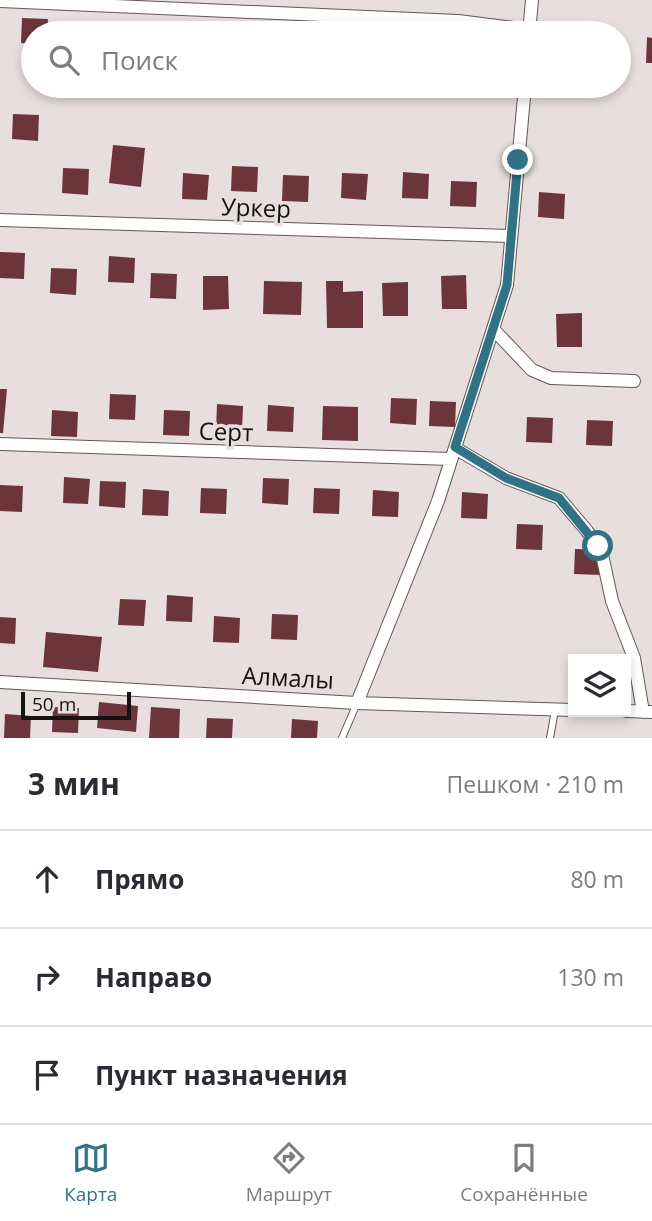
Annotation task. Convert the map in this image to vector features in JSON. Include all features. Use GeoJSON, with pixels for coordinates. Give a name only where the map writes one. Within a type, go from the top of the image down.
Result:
{"type":"FeatureCollection","features":[{"type":"Feature","properties":{"kind":"street"},"geometry":{"type":"LineString","coordinates":[[530,21],[532,0]]}},
{"type":"Feature","properties":{"kind":"street"},"geometry":{"type":"LineString","coordinates":[[0,1],[458,21]]}},
{"type":"Feature","properties":{"kind":"street"},"geometry":{"type":"LineString","coordinates":[[356,702],[438,501],[507,285],[524,98]]}},
{"type":"Feature","properties":{"kind":"street","name":"Уркер"},"geometry":{"type":"LineString","coordinates":[[0,220],[511,236]]}},
{"type":"Feature","properties":{"kind":"street"},"geometry":{"type":"LineString","coordinates":[[493,329],[532,370],[551,378],[634,381]]}},
{"type":"Feature","properties":{"kind":"street","name":"Серт"},"geometry":{"type":"LineString","coordinates":[[0,444],[453,453]]}},
{"type":"Feature","properties":{"kind":"street"},"geometry":{"type":"LineString","coordinates":[[453,453],[506,478],[559,498],[587,531],[601,550],[612,601],[634,658],[648,712]]}},
{"type":"Feature","properties":{"kind":"street","name":"Алмалы"},"geometry":{"type":"LineString","coordinates":[[0,682],[356,702],[568,710]]}},
{"type":"Feature","properties":{"kind":"lane"},"geometry":{"type":"LineString","coordinates":[[342,738],[356,702]]}},
{"type":"Feature","properties":{"kind":"lane"},"geometry":{"type":"LineString","coordinates":[[550,738],[555,710]]}},
{"type":"Feature","properties":{"kind":"building"},"geometry":{"type":"Polygon","coordinates":[[[22,18],[48,19],[48,21],[22,21],[22,18]]]}},
{"type":"Feature","properties":{"kind":"building"},"geometry":{"type":"Polygon","coordinates":[[[647,37],[652,38],[652,63],[646,63],[647,37]]]}},
{"type":"Feature","properties":{"kind":"building"},"geometry":{"type":"Polygon","coordinates":[[[13,114],[39,115],[38,141],[12,139],[13,114]]]}},
{"type":"Feature","properties":{"kind":"building"},"geometry":{"type":"Polygon","coordinates":[[[113,145],[145,148],[141,187],[109,183],[113,145]]]}},
{"type":"Feature","properties":{"kind":"building"},"geometry":{"type":"Polygon","coordinates":[[[232,166],[258,167],[257,192],[231,191],[232,166]]]}},
{"type":"Feature","properties":{"kind":"building"},"geometry":{"type":"Polygon","coordinates":[[[63,168],[89,169],[88,195],[62,193],[63,168]]]}},
{"type":"Feature","properties":{"kind":"building"},"geometry":{"type":"Polygon","coordinates":[[[403,172],[429,174],[428,199],[402,198],[403,172]]]}},
{"type":"Feature","properties":{"kind":"building"},"geometry":{"type":"Polygon","coordinates":[[[183,173],[209,175],[207,200],[182,199],[183,173]]]}},
{"type":"Feature","properties":{"kind":"building"},"geometry":{"type":"Polygon","coordinates":[[[342,173],[368,174],[366,200],[341,198],[342,173]]]}},
{"type":"Feature","properties":{"kind":"building"},"geometry":{"type":"Polygon","coordinates":[[[283,175],[309,176],[308,202],[282,201],[283,175]]]}},
{"type":"Feature","properties":{"kind":"building"},"geometry":{"type":"Polygon","coordinates":[[[451,181],[477,182],[476,207],[450,206],[451,181]]]}},
{"type":"Feature","properties":{"kind":"building"},"geometry":{"type":"Polygon","coordinates":[[[539,192],[565,194],[564,219],[538,217],[539,192]]]}},
{"type":"Feature","properties":{"kind":"building"},"geometry":{"type":"Polygon","coordinates":[[[0,252],[25,253],[24,279],[0,278],[0,252]]]}},
{"type":"Feature","properties":{"kind":"building"},"geometry":{"type":"Polygon","coordinates":[[[109,256],[135,258],[134,283],[108,282],[109,256]]]}},
{"type":"Feature","properties":{"kind":"building"},"geometry":{"type":"Polygon","coordinates":[[[51,268],[77,269],[76,295],[50,293],[51,268]]]}},
{"type":"Feature","properties":{"kind":"building"},"geometry":{"type":"Polygon","coordinates":[[[151,273],[177,274],[176,299],[150,298],[151,273]]]}},
{"type":"Feature","properties":{"kind":"building"},"geometry":{"type":"Polygon","coordinates":[[[466,275],[467,309],[442,309],[441,276],[466,275]]]}},
{"type":"Feature","properties":{"kind":"building"},"geometry":{"type":"Polygon","coordinates":[[[203,276],[228,276],[229,309],[203,310],[203,276]]]}},
{"type":"Feature","properties":{"kind":"building"},"geometry":{"type":"Polygon","coordinates":[[[264,281],[302,282],[301,315],[263,314],[264,281]]]}},
{"type":"Feature","properties":{"kind":"building"},"geometry":{"type":"Polygon","coordinates":[[[326,281],[343,281],[343,292],[363,291],[363,328],[327,328],[326,281]]]}},
{"type":"Feature","properties":{"kind":"building"},"geometry":{"type":"Polygon","coordinates":[[[408,282],[408,316],[383,316],[382,283],[408,282]]]}},
{"type":"Feature","properties":{"kind":"building"},"geometry":{"type":"Polygon","coordinates":[[[582,313],[582,347],[557,347],[556,314],[582,313]]]}},
{"type":"Feature","properties":{"kind":"building"},"geometry":{"type":"Polygon","coordinates":[[[0,389],[7,389],[3,433],[0,433],[0,389]]]}},
{"type":"Feature","properties":{"kind":"building"},"geometry":{"type":"Polygon","coordinates":[[[110,394],[136,395],[135,420],[109,419],[110,394]]]}},
{"type":"Feature","properties":{"kind":"building"},"geometry":{"type":"Polygon","coordinates":[[[391,398],[417,399],[416,425],[390,423],[391,398]]]}},
{"type":"Feature","properties":{"kind":"building"},"geometry":{"type":"Polygon","coordinates":[[[430,401],[456,402],[455,427],[429,426],[430,401]]]}},
{"type":"Feature","properties":{"kind":"building"},"geometry":{"type":"Polygon","coordinates":[[[217,404],[243,406],[242,431],[216,430],[217,404]]]}},
{"type":"Feature","properties":{"kind":"building"},"geometry":{"type":"Polygon","coordinates":[[[268,405],[294,407],[293,432],[267,431],[268,405]]]}},
{"type":"Feature","properties":{"kind":"building"},"geometry":{"type":"Polygon","coordinates":[[[323,406],[358,407],[358,441],[322,440],[323,406]]]}},
{"type":"Feature","properties":{"kind":"building"},"geometry":{"type":"Polygon","coordinates":[[[52,410],[78,412],[77,437],[51,436],[52,410]]]}},
{"type":"Feature","properties":{"kind":"building"},"geometry":{"type":"Polygon","coordinates":[[[164,410],[190,411],[189,436],[163,435],[164,410]]]}},
{"type":"Feature","properties":{"kind":"building"},"geometry":{"type":"Polygon","coordinates":[[[527,417],[553,418],[552,443],[526,442],[527,417]]]}},
{"type":"Feature","properties":{"kind":"building"},"geometry":{"type":"Polygon","coordinates":[[[587,420],[613,421],[612,446],[586,445],[587,420]]]}},
{"type":"Feature","properties":{"kind":"building"},"geometry":{"type":"Polygon","coordinates":[[[64,477],[90,479],[88,504],[63,503],[64,477]]]}},
{"type":"Feature","properties":{"kind":"building"},"geometry":{"type":"Polygon","coordinates":[[[263,478],[289,479],[288,505],[262,503],[263,478]]]}},
{"type":"Feature","properties":{"kind":"building"},"geometry":{"type":"Polygon","coordinates":[[[100,481],[126,482],[125,508],[99,506],[100,481]]]}},
{"type":"Feature","properties":{"kind":"building"},"geometry":{"type":"Polygon","coordinates":[[[0,485],[23,486],[22,512],[0,511],[0,485]]]}},
{"type":"Feature","properties":{"kind":"building"},"geometry":{"type":"Polygon","coordinates":[[[201,488],[227,489],[226,514],[200,513],[201,488]]]}},
{"type":"Feature","properties":{"kind":"building"},"geometry":{"type":"Polygon","coordinates":[[[314,488],[340,489],[339,514],[313,513],[314,488]]]}},
{"type":"Feature","properties":{"kind":"building"},"geometry":{"type":"Polygon","coordinates":[[[143,489],[169,491],[168,516],[142,515],[143,489]]]}},
{"type":"Feature","properties":{"kind":"building"},"geometry":{"type":"Polygon","coordinates":[[[373,490],[399,492],[398,517],[372,516],[373,490]]]}},
{"type":"Feature","properties":{"kind":"building"},"geometry":{"type":"Polygon","coordinates":[[[462,492],[488,494],[487,519],[461,518],[462,492]]]}},
{"type":"Feature","properties":{"kind":"building"},"geometry":{"type":"Polygon","coordinates":[[[517,524],[543,525],[542,550],[516,549],[517,524]]]}},
{"type":"Feature","properties":{"kind":"building"},"geometry":{"type":"Polygon","coordinates":[[[575,549],[601,550],[600,575],[574,574],[575,549]]]}},
{"type":"Feature","properties":{"kind":"building"},"geometry":{"type":"Polygon","coordinates":[[[167,595],[193,597],[192,622],[166,621],[167,595]]]}},
{"type":"Feature","properties":{"kind":"building"},"geometry":{"type":"Polygon","coordinates":[[[120,599],[146,600],[144,626],[118,625],[120,599]]]}},
{"type":"Feature","properties":{"kind":"building"},"geometry":{"type":"Polygon","coordinates":[[[272,614],[298,615],[297,640],[271,639],[272,614]]]}},
{"type":"Feature","properties":{"kind":"building"},"geometry":{"type":"Polygon","coordinates":[[[214,616],[240,618],[239,643],[213,642],[214,616]]]}},
{"type":"Feature","properties":{"kind":"building"},"geometry":{"type":"Polygon","coordinates":[[[0,617],[16,618],[15,644],[0,643],[0,617]]]}},
{"type":"Feature","properties":{"kind":"building"},"geometry":{"type":"Polygon","coordinates":[[[46,632],[102,637],[98,672],[43,667],[46,632]]]}},
{"type":"Feature","properties":{"kind":"building"},"geometry":{"type":"Polygon","coordinates":[[[99,702],[138,706],[136,732],[97,728],[99,702]]]}},
{"type":"Feature","properties":{"kind":"building"},"geometry":{"type":"Polygon","coordinates":[[[53,707],[79,708],[78,733],[52,732],[53,707]]]}},
{"type":"Feature","properties":{"kind":"building"},"geometry":{"type":"Polygon","coordinates":[[[151,707],[180,709],[179,738],[149,738],[151,707]]]}},
{"type":"Feature","properties":{"kind":"building"},"geometry":{"type":"Polygon","coordinates":[[[5,714],[31,716],[30,738],[4,738],[5,714]]]}},
{"type":"Feature","properties":{"kind":"building"},"geometry":{"type":"Polygon","coordinates":[[[207,718],[233,719],[232,738],[206,738],[207,718]]]}},
{"type":"Feature","properties":{"kind":"building"},"geometry":{"type":"Polygon","coordinates":[[[292,719],[318,721],[317,738],[291,738],[292,719]]]}},
{"type":"Feature","properties":{"kind":"route"},"geometry":{"type":"LineString","coordinates":[[518,160],[507,285],[455,447],[506,478],[559,498],[598,546]]}}]}
